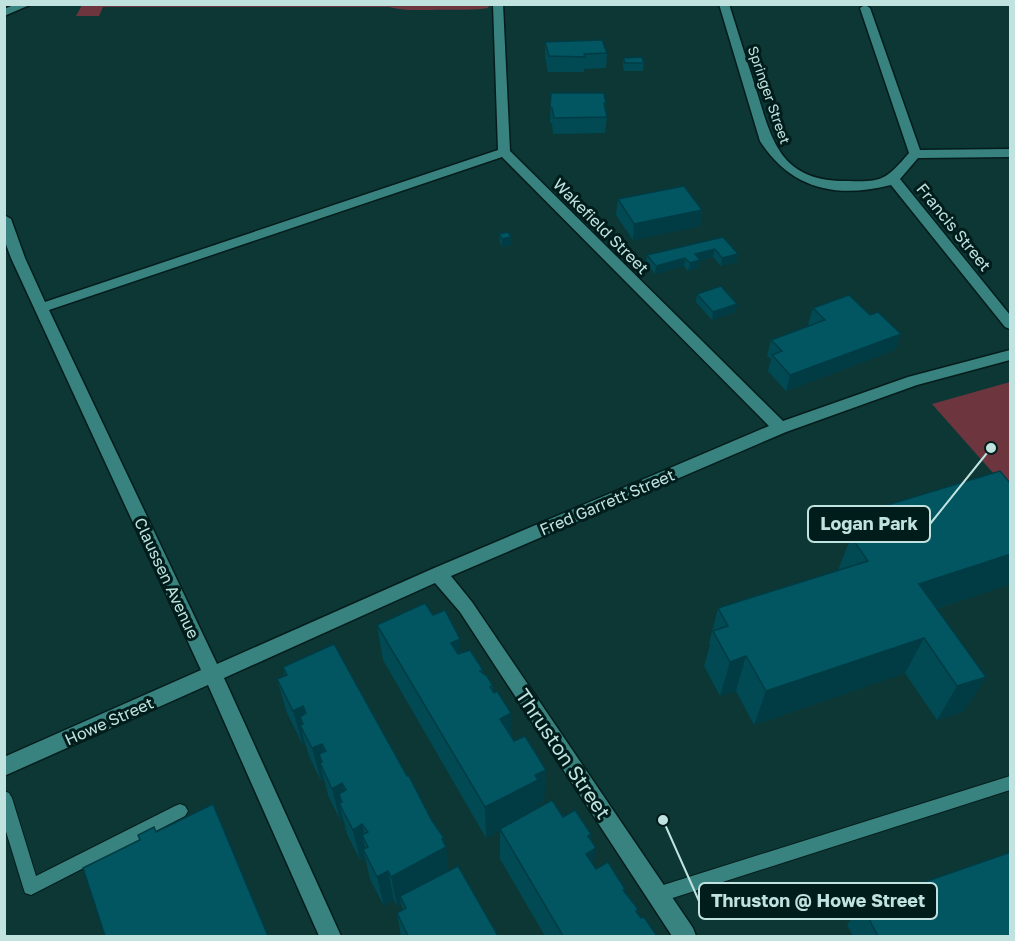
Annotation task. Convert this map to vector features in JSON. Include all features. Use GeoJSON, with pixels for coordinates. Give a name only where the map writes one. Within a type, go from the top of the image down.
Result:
{"type":"FeatureCollection","features":[{"type":"Feature","properties":{"kind":"street"},"geometry":{"type":"LineString","coordinates":[[4,14],[27,4]]}},
{"type":"Feature","properties":{"kind":"street"},"geometry":{"type":"LineString","coordinates":[[41,308],[504,152],[498,4]]}},
{"type":"Feature","properties":{"kind":"street","name":"Springer Street"},"geometry":{"type":"LineString","coordinates":[[724,4],[766,141],[775,157],[795,173],[816,183],[838,187],[882,183],[894,179]]}},
{"type":"Feature","properties":{"kind":"street"},"geometry":{"type":"LineString","coordinates":[[865,8],[915,154]]}},
{"type":"Feature","properties":{"kind":"street","name":"Wakefield Street"},"geometry":{"type":"LineString","coordinates":[[504,152],[780,428]]}},
{"type":"Feature","properties":{"kind":"street"},"geometry":{"type":"LineString","coordinates":[[894,179],[915,154],[1011,153]]}},
{"type":"Feature","properties":{"kind":"street","name":"Francis Street"},"geometry":{"type":"LineString","coordinates":[[894,179],[1011,324]]}},
{"type":"Feature","properties":{"kind":"street","name":"Claussen Avenue"},"geometry":{"type":"LineString","coordinates":[[4,219],[18,258],[213,676],[330,936]]}},
{"type":"Feature","properties":{"kind":"street","name":"Fred Garrett Street"},"geometry":{"type":"LineString","coordinates":[[213,676],[438,574],[780,428],[913,381],[1011,355]]}},
{"type":"Feature","properties":{"kind":"street","name":"Thruston Street"},"geometry":{"type":"LineString","coordinates":[[438,574],[466,607],[685,936]]}},
{"type":"Feature","properties":{"kind":"street","name":"Howe Street"},"geometry":{"type":"LineString","coordinates":[[4,767],[213,676]]}},
{"type":"Feature","properties":{"kind":"lane"},"geometry":{"type":"LineString","coordinates":[[657,895],[1011,783]]}},
{"type":"Feature","properties":{"kind":"lane"},"geometry":{"type":"LineString","coordinates":[[4,798],[32,887],[180,811]]}},
{"type":"Feature","properties":{"kind":"shaded area"},"geometry":{"type":"Polygon","coordinates":[[[82,4],[489,5],[488,8],[420,10],[389,7],[103,7],[99,16],[76,16],[82,4]]]}},
{"type":"Feature","properties":{"kind":"shaded area"},"geometry":{"type":"Polygon","coordinates":[[[1010,382],[1010,492],[932,404],[1010,382]]]}},
{"type":"Feature","properties":{"kind":"building"},"geometry":{"type":"Polygon","coordinates":[[[602,40],[607,53],[584,54],[585,57],[549,56],[545,42],[602,40]]]}},
{"type":"Feature","properties":{"kind":"building"},"geometry":{"type":"Polygon","coordinates":[[[642,57],[644,63],[625,63],[623,58],[642,57]]]}},
{"type":"Feature","properties":{"kind":"building"},"geometry":{"type":"Polygon","coordinates":[[[551,93],[604,93],[607,117],[554,118],[552,108],[550,108],[551,93]]]}},
{"type":"Feature","properties":{"kind":"building"},"geometry":{"type":"Polygon","coordinates":[[[684,186],[702,210],[634,224],[618,199],[684,186]]]}},
{"type":"Feature","properties":{"kind":"building"},"geometry":{"type":"Polygon","coordinates":[[[508,232],[511,237],[502,239],[499,234],[508,232]]]}},
{"type":"Feature","properties":{"kind":"building"},"geometry":{"type":"Polygon","coordinates":[[[723,237],[738,254],[722,258],[715,249],[695,254],[700,260],[690,263],[685,258],[656,266],[647,255],[723,237]]]}},
{"type":"Feature","properties":{"kind":"building"},"geometry":{"type":"Polygon","coordinates":[[[721,286],[737,304],[713,312],[697,294],[721,286]]]}},
{"type":"Feature","properties":{"kind":"building"},"geometry":{"type":"Polygon","coordinates":[[[849,295],[870,315],[878,312],[901,334],[790,375],[772,355],[782,351],[771,340],[825,320],[813,308],[849,295]]]}},
{"type":"Feature","properties":{"kind":"building"},"geometry":{"type":"Polygon","coordinates":[[[1000,471],[1011,484],[1011,554],[919,584],[986,677],[957,686],[924,638],[766,691],[746,656],[730,662],[713,631],[728,626],[718,608],[868,561],[851,537],[876,529],[864,512],[1000,471]]]}},
{"type":"Feature","properties":{"kind":"building"},"geometry":{"type":"Polygon","coordinates":[[[425,603],[433,615],[445,610],[460,639],[451,643],[458,654],[470,650],[483,670],[480,671],[487,676],[493,686],[490,687],[494,693],[497,691],[511,713],[500,719],[514,741],[525,736],[546,770],[535,775],[538,780],[485,807],[377,625],[425,603]]]}},
{"type":"Feature","properties":{"kind":"building"},"geometry":{"type":"Polygon","coordinates":[[[334,644],[431,819],[444,838],[442,839],[446,847],[391,877],[388,871],[377,877],[363,849],[368,847],[362,835],[368,832],[362,824],[353,830],[339,803],[342,802],[339,794],[346,790],[342,783],[332,789],[320,763],[322,762],[319,754],[326,751],[322,744],[312,748],[300,725],[303,724],[300,717],[306,713],[303,706],[293,711],[277,679],[287,675],[283,667],[334,644]]]}},
{"type":"Feature","properties":{"kind":"building"},"geometry":{"type":"Polygon","coordinates":[[[552,800],[563,817],[575,810],[591,834],[588,836],[596,848],[586,854],[596,869],[608,862],[625,889],[623,890],[638,909],[636,911],[641,918],[644,917],[657,936],[563,936],[500,829],[552,800]]]}},
{"type":"Feature","properties":{"kind":"building"},"geometry":{"type":"Polygon","coordinates":[[[213,804],[268,936],[105,936],[83,868],[140,840],[138,835],[154,827],[156,832],[213,804]]]}},
{"type":"Feature","properties":{"kind":"building"},"geometry":{"type":"Polygon","coordinates":[[[1011,852],[1011,936],[878,936],[861,904],[1011,852]]]}},
{"type":"Feature","properties":{"kind":"building"},"geometry":{"type":"Polygon","coordinates":[[[458,866],[498,936],[408,936],[397,913],[406,908],[400,896],[458,866]]]}},
{"type":"Feature","properties":{"kind":"place","name":"Logan Park"},"geometry":{"type":"Point","coordinates":[991,448]}},
{"type":"Feature","properties":{"kind":"place","name":"Thruston @ Howe Street"},"geometry":{"type":"Point","coordinates":[663,820]}}]}
